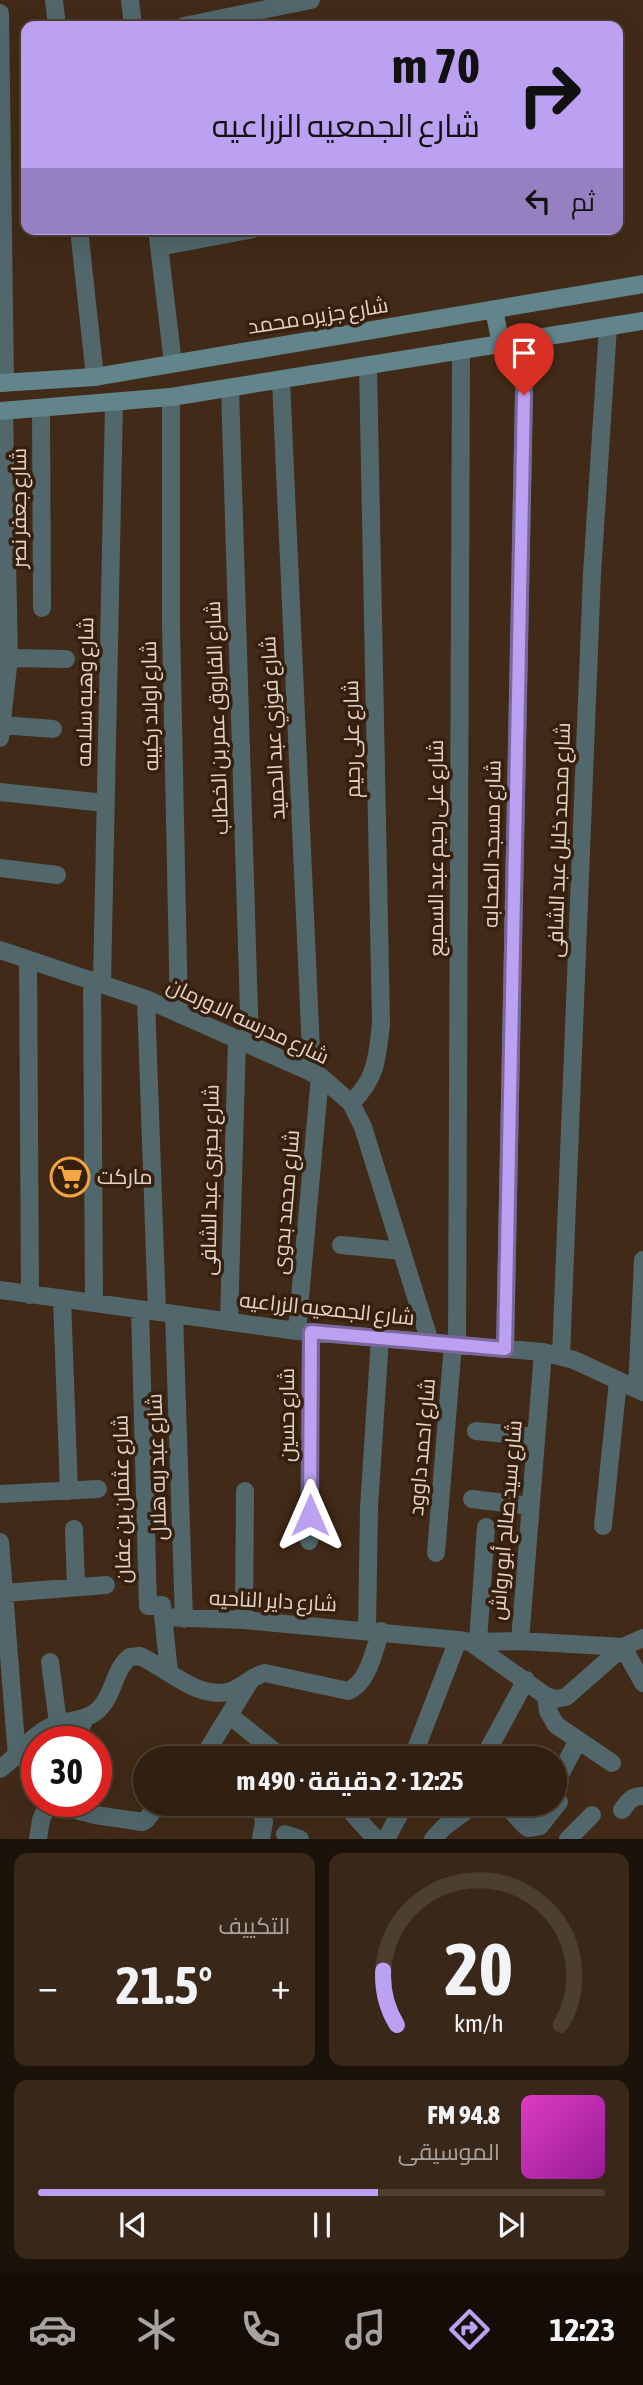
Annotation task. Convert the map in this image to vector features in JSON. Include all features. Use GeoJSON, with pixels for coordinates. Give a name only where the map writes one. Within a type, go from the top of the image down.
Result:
{"type":"FeatureCollection","features":[{"type":"Feature","properties":{"kind":"main road","name":"شارع جزيره محمد"},"geometry":{"type":"LineString","coordinates":[[2,383],[95,377],[643,284]]}},
{"type":"Feature","properties":{"kind":"main road"},"geometry":{"type":"LineString","coordinates":[[494,310],[501,344]]}},
{"type":"Feature","properties":{"kind":"main road"},"geometry":{"type":"LineString","coordinates":[[2,411],[171,397],[643,321]]}},
{"type":"Feature","properties":{"kind":"street"},"geometry":{"type":"LineString","coordinates":[[54,0],[56,21]]}},
{"type":"Feature","properties":{"kind":"street"},"geometry":{"type":"LineString","coordinates":[[130,0],[132,21]]}},
{"type":"Feature","properties":{"kind":"street"},"geometry":{"type":"LineString","coordinates":[[209,21],[312,0]]}},
{"type":"Feature","properties":{"kind":"street"},"geometry":{"type":"LineString","coordinates":[[0,13],[2,383]]}},
{"type":"Feature","properties":{"kind":"street"},"geometry":{"type":"LineString","coordinates":[[80,235],[95,377]]}},
{"type":"Feature","properties":{"kind":"street"},"geometry":{"type":"LineString","coordinates":[[173,363],[158,238],[190,235]]}},
{"type":"Feature","properties":{"kind":"street","name":"شارع محمد خليل عبد الشافى"},"geometry":{"type":"LineString","coordinates":[[561,1356],[591,588],[608,327]]}},
{"type":"Feature","properties":{"kind":"street","name":"شارع مسجد الصحابه"},"geometry":{"type":"LineString","coordinates":[[505,1349],[525,340]]}},
{"type":"Feature","properties":{"kind":"street","name":"شارع على رحيم عبد السميع"},"geometry":{"type":"LineString","coordinates":[[455,1345],[461,351]]}},
{"type":"Feature","properties":{"kind":"street","name":"شارع على رحيم"},"geometry":{"type":"LineString","coordinates":[[351,1103],[364,1090],[373,1074],[381,1024],[368,366]]}},
{"type":"Feature","properties":{"kind":"street","name":"شارع فوزي عبد الحميد"},"geometry":{"type":"LineString","coordinates":[[281,381],[316,1075]]}},
{"type":"Feature","properties":{"kind":"street","name":"شارع الفاروق عمر بن الخطاب"},"geometry":{"type":"LineString","coordinates":[[230,388],[243,1042]]}},
{"type":"Feature","properties":{"kind":"street","name":"شارع اولاد ركيبه"},"geometry":{"type":"LineString","coordinates":[[171,397],[171,638],[179,1014]]}},
{"type":"Feature","properties":{"kind":"street","name":"شارع وهبه سلامه"},"geometry":{"type":"LineString","coordinates":[[94,1303],[97,982],[105,803],[114,402]]}},
{"type":"Feature","properties":{"kind":"street","name":"شارع جعفر نصر"},"geometry":{"type":"LineString","coordinates":[[41,409],[42,608]]}},
{"type":"Feature","properties":{"kind":"street"},"geometry":{"type":"LineString","coordinates":[[2,411],[4,609],[9,658],[1,732],[53,729]]}},
{"type":"Feature","properties":{"kind":"street"},"geometry":{"type":"LineString","coordinates":[[9,658],[66,659]]}},
{"type":"Feature","properties":{"kind":"street"},"geometry":{"type":"LineString","coordinates":[[0,792],[105,803]]}},
{"type":"Feature","properties":{"kind":"street"},"geometry":{"type":"LineString","coordinates":[[0,868],[57,875]]}},
{"type":"Feature","properties":{"kind":"street","name":"شارع مدرسه الاورمان"},"geometry":{"type":"LineString","coordinates":[[0,950],[145,999],[316,1075],[351,1103],[363,1127],[430,1342]]}},
{"type":"Feature","properties":{"kind":"street"},"geometry":{"type":"LineString","coordinates":[[28,959],[30,1295]]}},
{"type":"Feature","properties":{"kind":"street"},"geometry":{"type":"LineString","coordinates":[[145,999],[157,1312]]}},
{"type":"Feature","properties":{"kind":"street","name":"شارع بحيرى عبد الشافى"},"geometry":{"type":"LineString","coordinates":[[229,1322],[243,1042]]}},
{"type":"Feature","properties":{"kind":"street","name":"شارع محمد بدوى"},"geometry":{"type":"LineString","coordinates":[[304,1331],[316,1075]]}},
{"type":"Feature","properties":{"kind":"street"},"geometry":{"type":"LineString","coordinates":[[341,1245],[402,1251]]}},
{"type":"Feature","properties":{"kind":"street"},"geometry":{"type":"LineString","coordinates":[[640,1390],[643,1260]]}},
{"type":"Feature","properties":{"kind":"street","name":"شارع الجمعيه الزراعيه"},"geometry":{"type":"LineString","coordinates":[[0,1290],[304,1331],[543,1352],[561,1356],[640,1390]]}},
{"type":"Feature","properties":{"kind":"street"},"geometry":{"type":"LineString","coordinates":[[62,1299],[69,1491]]}},
{"type":"Feature","properties":{"kind":"street","name":"شارع عثمان بن عفان"},"geometry":{"type":"LineString","coordinates":[[157,1312],[148,1606],[162,1605],[163,1618]]}},
{"type":"Feature","properties":{"kind":"street","name":"شارع عبد ربه هلال"},"geometry":{"type":"LineString","coordinates":[[157,1312],[184,1619]]}},
{"type":"Feature","properties":{"kind":"street","name":"شارع حسين"},"geometry":{"type":"LineString","coordinates":[[304,1331],[309,1541]]}},
{"type":"Feature","properties":{"kind":"street"},"geometry":{"type":"LineString","coordinates":[[0,1769],[17,1757],[36,1735],[58,1723],[85,1718],[100,1708],[123,1664],[131,1657],[140,1656],[199,1690],[213,1693],[230,1691],[259,1675],[272,1673],[348,1691],[358,1686],[364,1677],[374,1631],[369,1508],[380,1338]]}},
{"type":"Feature","properties":{"kind":"street","name":"شارع احمد داوود"},"geometry":{"type":"LineString","coordinates":[[436,1553],[455,1345]]}},
{"type":"Feature","properties":{"kind":"street","name":"شارع سيد صالح أبو رواش"},"geometry":{"type":"LineString","coordinates":[[468,1641],[520,1641],[543,1352]]}},
{"type":"Feature","properties":{"kind":"street"},"geometry":{"type":"LineString","coordinates":[[603,1526],[618,1381]]}},
{"type":"Feature","properties":{"kind":"street"},"geometry":{"type":"LineString","coordinates":[[476,1430],[536,1437]]}},
{"type":"Feature","properties":{"kind":"street"},"geometry":{"type":"LineString","coordinates":[[0,1494],[98,1489]]}},
{"type":"Feature","properties":{"kind":"street"},"geometry":{"type":"LineString","coordinates":[[244,1491],[244,1620]]}},
{"type":"Feature","properties":{"kind":"street"},"geometry":{"type":"LineString","coordinates":[[472,1499],[530,1506]]}},
{"type":"Feature","properties":{"kind":"street"},"geometry":{"type":"LineString","coordinates":[[418,1746],[468,1641],[486,1527]]}},
{"type":"Feature","properties":{"kind":"street"},"geometry":{"type":"LineString","coordinates":[[74,1529],[76,1587]]}},
{"type":"Feature","properties":{"kind":"street"},"geometry":{"type":"LineString","coordinates":[[0,1542],[17,1757]]}},
{"type":"Feature","properties":{"kind":"street"},"geometry":{"type":"LineString","coordinates":[[4,1593],[106,1585]]}},
{"type":"Feature","properties":{"kind":"street"},"geometry":{"type":"LineString","coordinates":[[163,1618],[169,1672]]}},
{"type":"Feature","properties":{"kind":"street","name":"شارع داير الناحيه"},"geometry":{"type":"LineString","coordinates":[[163,1618],[244,1620],[468,1641],[546,1696]]}},
{"type":"Feature","properties":{"kind":"street"},"geometry":{"type":"LineString","coordinates":[[612,1763],[556,1725],[548,1711],[546,1696],[566,1698],[623,1647],[643,1638]]}},
{"type":"Feature","properties":{"kind":"street"},"geometry":{"type":"LineString","coordinates":[[520,1641],[623,1647]]}},
{"type":"Feature","properties":{"kind":"street"},"geometry":{"type":"LineString","coordinates":[[623,1647],[643,1683]]}},
{"type":"Feature","properties":{"kind":"street"},"geometry":{"type":"LineString","coordinates":[[50,1662],[58,1723]]}},
{"type":"Feature","properties":{"kind":"street"},"geometry":{"type":"LineString","coordinates":[[211,1746],[252,1678]]}},
{"type":"Feature","properties":{"kind":"street"},"geometry":{"type":"LineString","coordinates":[[490,1746],[526,1680]]}},
{"type":"Feature","properties":{"kind":"street"},"geometry":{"type":"LineString","coordinates":[[229,1715],[268,1746]]}},
{"type":"Feature","properties":{"kind":"street"},"geometry":{"type":"LineString","coordinates":[[82,1726],[85,1718]]}},
{"type":"Feature","properties":{"kind":"street"},"geometry":{"type":"LineString","coordinates":[[567,1761],[578,1740]]}},
{"type":"Feature","properties":{"kind":"street"},"geometry":{"type":"LineString","coordinates":[[622,1810],[636,1796],[643,1796]]}},
{"type":"Feature","properties":{"kind":"street"},"geometry":{"type":"LineString","coordinates":[[568,1839],[592,1815]]}},
{"type":"Feature","properties":{"kind":"street"},"geometry":{"type":"LineString","coordinates":[[109,1817],[143,1822],[150,1816]]}},
{"type":"Feature","properties":{"kind":"street"},"geometry":{"type":"LineString","coordinates":[[261,1839],[265,1816]]}},
{"type":"Feature","properties":{"kind":"street"},"geometry":{"type":"LineString","coordinates":[[355,1816],[376,1839]]}},
{"type":"Feature","properties":{"kind":"street"},"geometry":{"type":"LineString","coordinates":[[386,1839],[398,1816]]}},
{"type":"Feature","properties":{"kind":"street"},"geometry":{"type":"LineString","coordinates":[[433,1839],[459,1816]]}},
{"type":"Feature","properties":{"kind":"street"},"geometry":{"type":"LineString","coordinates":[[513,1816],[528,1828],[540,1826],[548,1816]]}},
{"type":"Feature","properties":{"kind":"street"},"geometry":{"type":"LineString","coordinates":[[38,1839],[42,1817]]}},
{"type":"Feature","properties":{"kind":"place","name":"ماركت"},"geometry":{"type":"Point","coordinates":[70,1177]}},
{"type":"Feature","properties":{"kind":"route"},"geometry":{"type":"LineString","coordinates":[[310,1515],[311,1332],[505,1349],[524,395]]}}]}
